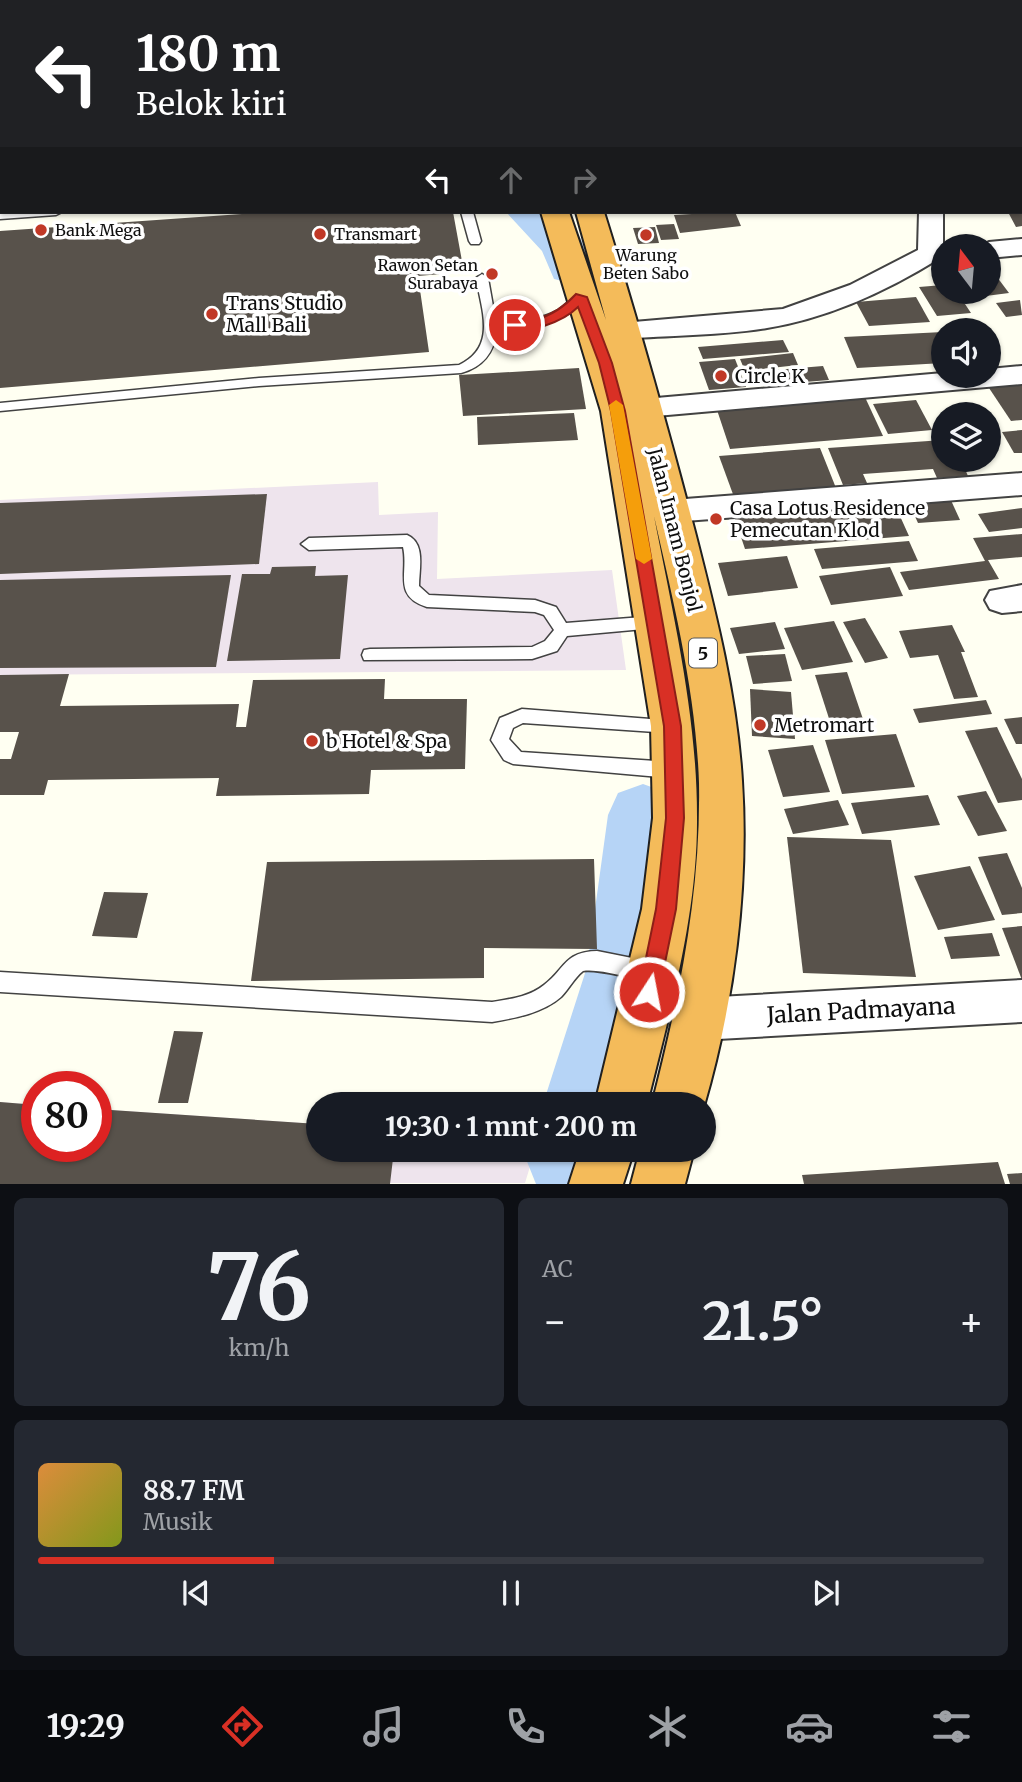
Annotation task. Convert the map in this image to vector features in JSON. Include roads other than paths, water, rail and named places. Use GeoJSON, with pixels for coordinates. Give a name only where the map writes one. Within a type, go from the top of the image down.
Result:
{"type":"FeatureCollection","features":[{"type":"Feature","properties":{"kind":"highway","name":"Jalan Imam Bonjol"},"geometry":{"type":"LineString","coordinates":[[556,214],[593,306],[645,408],[697,618],[715,726],[721,815],[716,917],[700,1019],[681,1092]]}},
{"type":"Feature","properties":{"kind":"highway","name":"Jalan Imam Bonjol"},"geometry":{"type":"LineString","coordinates":[[590,214],[593,306],[618,411],[642,624],[662,724],[656,769],[675,818],[666,909],[636,969],[622,1092]]}},
{"type":"Feature","properties":{"kind":"highway"},"geometry":{"type":"LineString","coordinates":[[596,1184],[603,1162]]}},
{"type":"Feature","properties":{"kind":"highway"},"geometry":{"type":"LineString","coordinates":[[659,1184],[664,1162]]}},
{"type":"Feature","properties":{"kind":"street"},"geometry":{"type":"LineString","coordinates":[[931,214],[934,234]]}},
{"type":"Feature","properties":{"kind":"street"},"geometry":{"type":"LineString","coordinates":[[1001,249],[1022,247]]}},
{"type":"Feature","properties":{"kind":"street"},"geometry":{"type":"LineString","coordinates":[[593,306],[783,317],[895,274],[931,256]]}},
{"type":"Feature","properties":{"kind":"street"},"geometry":{"type":"LineString","coordinates":[[645,408],[1022,374]]}},
{"type":"Feature","properties":{"kind":"street"},"geometry":{"type":"LineString","coordinates":[[672,510],[1022,484]]}},
{"type":"Feature","properties":{"kind":"street","name":"Jalan Padmayana"},"geometry":{"type":"LineString","coordinates":[[700,1019],[1022,1001]]}},
{"type":"Feature","properties":{"kind":"lane"},"geometry":{"type":"LineString","coordinates":[[0,216],[28,214]]}},
{"type":"Feature","properties":{"kind":"lane"},"geometry":{"type":"LineString","coordinates":[[468,214],[475,242]]}},
{"type":"Feature","properties":{"kind":"lane"},"geometry":{"type":"LineString","coordinates":[[0,407],[258,382],[461,369],[483,357],[491,327],[482,278]]}},
{"type":"Feature","properties":{"kind":"lane"},"geometry":{"type":"LineString","coordinates":[[491,327],[539,323],[593,306]]}},
{"type":"Feature","properties":{"kind":"lane"},"geometry":{"type":"LineString","coordinates":[[309,544],[407,541],[412,548],[411,587],[420,598],[535,606],[550,611],[562,630]]}},
{"type":"Feature","properties":{"kind":"lane"},"geometry":{"type":"LineString","coordinates":[[562,630],[642,624]]}},
{"type":"Feature","properties":{"kind":"lane"},"geometry":{"type":"LineString","coordinates":[[370,655],[532,653],[546,651],[556,643],[562,630]]}},
{"type":"Feature","properties":{"kind":"lane"},"geometry":{"type":"LineString","coordinates":[[656,769],[519,759],[510,755],[500,740],[506,723],[522,716],[662,724]]}},
{"type":"Feature","properties":{"kind":"lane"},"geometry":{"type":"LineString","coordinates":[[0,982],[492,1012],[522,1007],[551,993],[567,972],[580,962],[636,969]]}},
{"type":"Feature","properties":{"kind":"waterway"},"geometry":{"type":"LineString","coordinates":[[530,214],[564,247],[571,269]]}},
{"type":"Feature","properties":{"kind":"waterway"},"geometry":{"type":"LineString","coordinates":[[589,1092],[626,967],[643,815]]}},
{"type":"Feature","properties":{"kind":"place","name":"Bank Mega"},"geometry":{"type":"Point","coordinates":[41,230]}},
{"type":"Feature","properties":{"kind":"place","name":"Transmart"},"geometry":{"type":"Point","coordinates":[320,234]}},
{"type":"Feature","properties":{"kind":"place","name":"Warung Beten Sabo"},"geometry":{"type":"Point","coordinates":[646,235]}},
{"type":"Feature","properties":{"kind":"place","name":"Rawon Setan Surabaya"},"geometry":{"type":"Point","coordinates":[492,274]}},
{"type":"Feature","properties":{"kind":"place","name":"Trans Studio Mall Bali"},"geometry":{"type":"Point","coordinates":[212,314]}},
{"type":"Feature","properties":{"kind":"place","name":"Circle K"},"geometry":{"type":"Point","coordinates":[721,376]}},
{"type":"Feature","properties":{"kind":"place","name":"Casa Lotus Residence Pemecutan Klod"},"geometry":{"type":"Point","coordinates":[716,519]}},
{"type":"Feature","properties":{"kind":"place","name":"Metromart"},"geometry":{"type":"Point","coordinates":[760,725]}},
{"type":"Feature","properties":{"kind":"place","name":"b Hotel & Spa"},"geometry":{"type":"Point","coordinates":[312,741]}}]}
